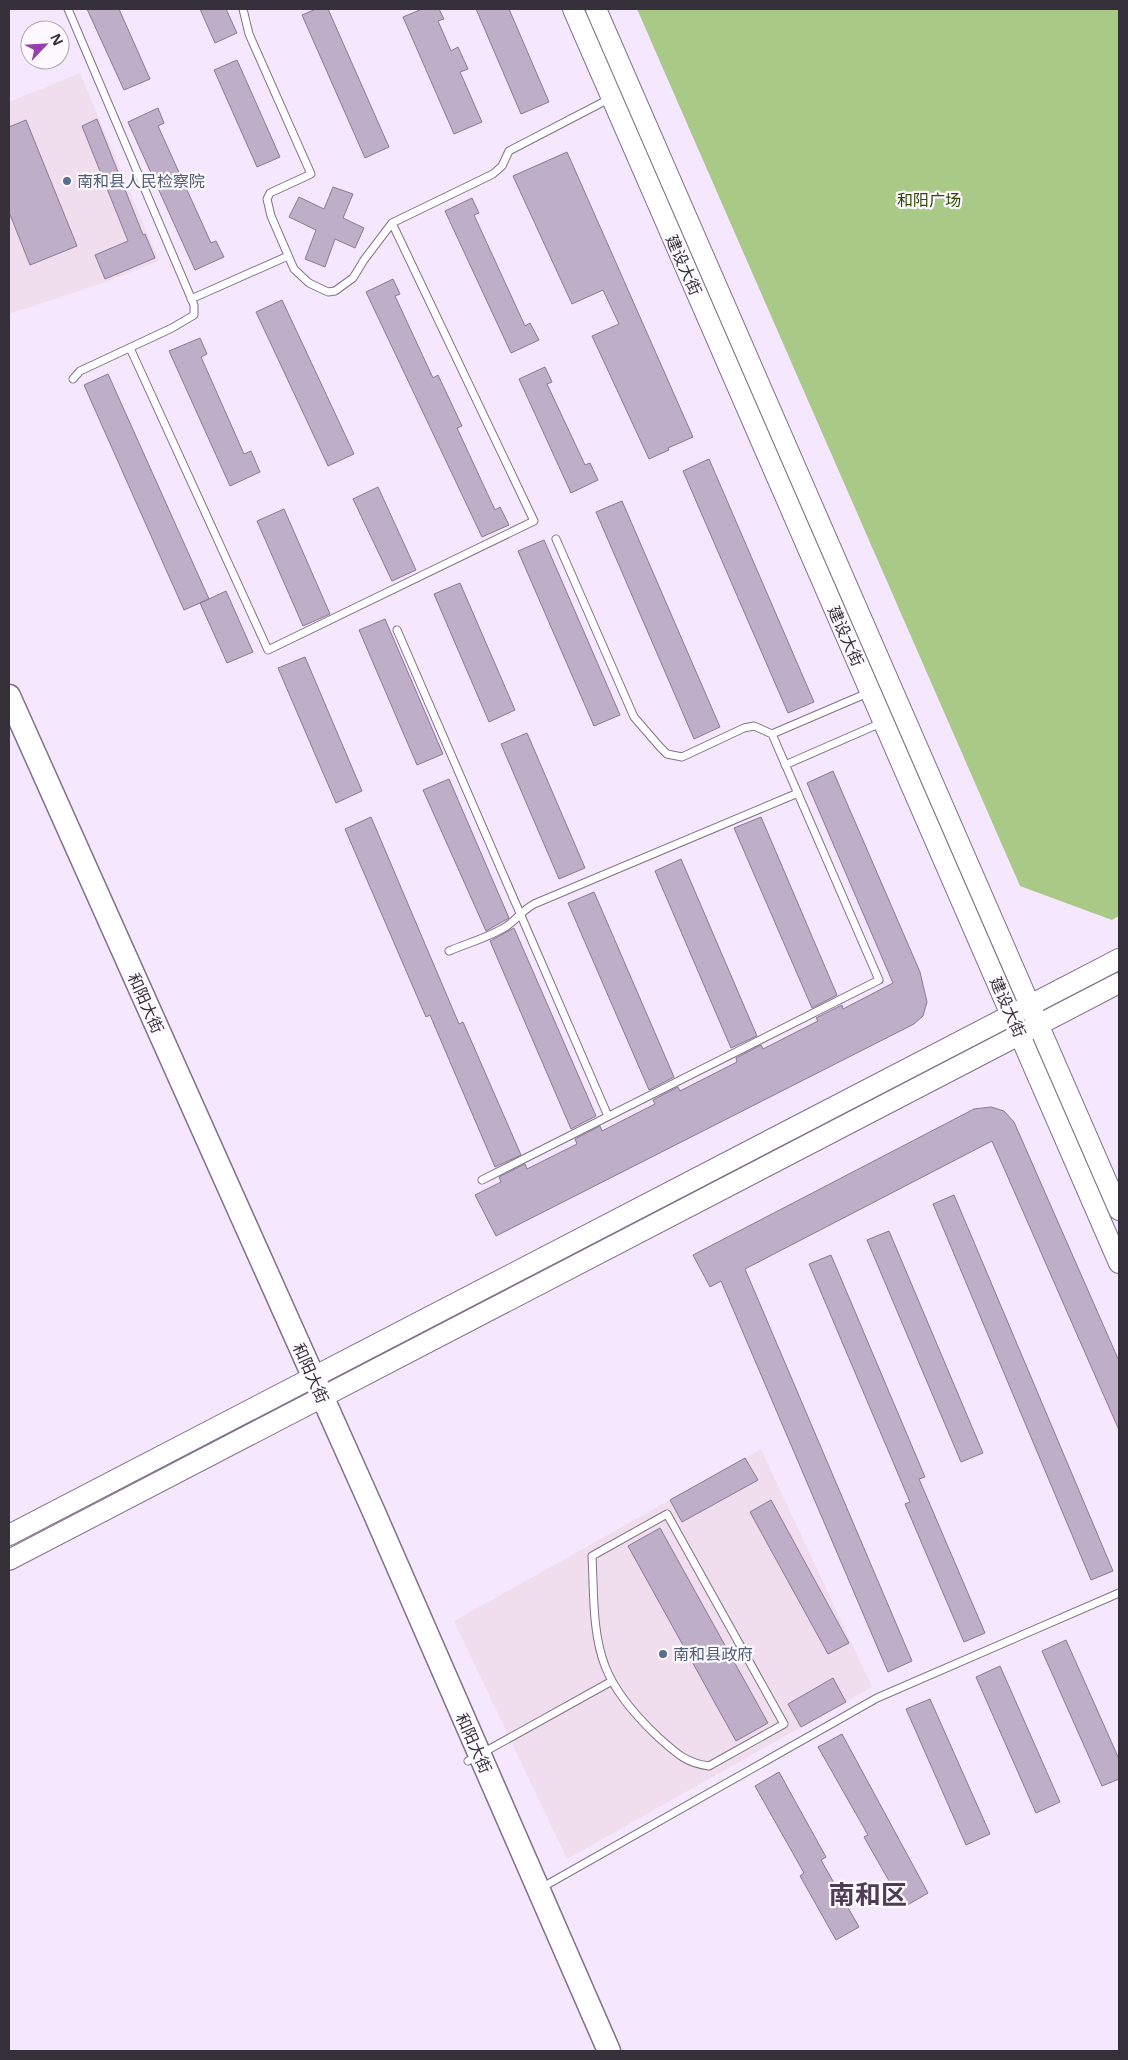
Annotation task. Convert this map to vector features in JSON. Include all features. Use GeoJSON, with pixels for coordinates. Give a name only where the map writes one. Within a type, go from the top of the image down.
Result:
{"type":"FeatureCollection","features":[{"type":"Feature","properties":{"kind":"main road","name":"和阳大街"},"geometry":{"type":"LineString","coordinates":[[9,696],[474,1758],[594,2051]]}},
{"type":"Feature","properties":{"kind":"main road","name":"和阳大街"},"geometry":{"type":"LineString","coordinates":[[9,729],[312,1390]]}},
{"type":"Feature","properties":{"kind":"main road","name":"和阳大街"},"geometry":{"type":"LineString","coordinates":[[474,1758],[538,1890],[609,2051]]}},
{"type":"Feature","properties":{"kind":"street","name":"建设大街"},"geometry":{"type":"LineString","coordinates":[[573,9],[1119,1263]]}},
{"type":"Feature","properties":{"kind":"street","name":"建设大街"},"geometry":{"type":"LineString","coordinates":[[596,9],[1119,1210]]}},
{"type":"Feature","properties":{"kind":"street"},"geometry":{"type":"LineString","coordinates":[[9,1560],[312,1390],[1119,959]]}},
{"type":"Feature","properties":{"kind":"street"},"geometry":{"type":"LineString","coordinates":[[9,1535],[312,1390],[1020,1035],[1119,983]]}},
{"type":"Feature","properties":{"kind":"lane"},"geometry":{"type":"LineString","coordinates":[[68,9],[194,305],[194,315],[172,328],[80,371],[73,379]]}},
{"type":"Feature","properties":{"kind":"lane"},"geometry":{"type":"LineString","coordinates":[[243,9],[249,34],[311,174],[270,193],[266,199],[271,216],[294,269],[309,283],[328,292],[336,291],[353,278],[392,223],[493,174],[502,166],[509,150],[612,98]]}},
{"type":"Feature","properties":{"kind":"lane"},"geometry":{"type":"LineString","coordinates":[[130,348],[268,650],[534,521],[392,223]]}},
{"type":"Feature","properties":{"kind":"lane"},"geometry":{"type":"LineString","coordinates":[[191,300],[288,256]]}},
{"type":"Feature","properties":{"kind":"lane"},"geometry":{"type":"LineString","coordinates":[[482,1180],[879,980],[772,734],[754,726],[744,728],[682,757],[667,754],[634,717],[556,538]]}},
{"type":"Feature","properties":{"kind":"lane"},"geometry":{"type":"LineString","coordinates":[[397,630],[608,1116]]}},
{"type":"Feature","properties":{"kind":"lane"},"geometry":{"type":"LineString","coordinates":[[772,734],[870,691]]}},
{"type":"Feature","properties":{"kind":"lane"},"geometry":{"type":"LineString","coordinates":[[785,765],[884,722]]}},
{"type":"Feature","properties":{"kind":"lane"},"geometry":{"type":"LineString","coordinates":[[449,951],[505,928],[534,904],[798,792]]}},
{"type":"Feature","properties":{"kind":"lane"},"geometry":{"type":"LineString","coordinates":[[666,1514],[784,1724],[709,1766],[698,1764],[683,1759],[651,1731],[622,1698],[612,1680],[604,1664],[597,1635],[592,1556],[666,1514]]}},
{"type":"Feature","properties":{"kind":"lane"},"geometry":{"type":"LineString","coordinates":[[538,1890],[877,1698],[1119,1594]]}},
{"type":"Feature","properties":{"kind":"lane"},"geometry":{"type":"LineString","coordinates":[[474,1758],[612,1680]]}},
{"type":"Feature","properties":{"kind":"shaded area","name":"南和县人民检察院"},"geometry":{"type":"Polygon","coordinates":[[[80,73],[159,261],[103,283],[9,314],[9,102],[80,73]]]}},
{"type":"Feature","properties":{"kind":"shaded area","name":"南和县政府"},"geometry":{"type":"Polygon","coordinates":[[[761,1449],[872,1687],[567,1859],[454,1621],[761,1449]]]}},
{"type":"Feature","properties":{"kind":"green space","name":"和阳广场"},"geometry":{"type":"Polygon","coordinates":[[[637,9],[1119,9],[1119,916],[1112,920],[1020,886],[637,9]]]}},
{"type":"Feature","properties":{"kind":"building"},"geometry":{"type":"Polygon","coordinates":[[[87,9],[119,9],[150,79],[124,90],[87,9]]]}},
{"type":"Feature","properties":{"kind":"building"},"geometry":{"type":"Polygon","coordinates":[[[200,9],[226,9],[237,33],[215,43],[200,9]]]}},
{"type":"Feature","properties":{"kind":"building"},"geometry":{"type":"Polygon","coordinates":[[[316,9],[328,9],[389,147],[365,158],[302,15],[316,9]]]}},
{"type":"Feature","properties":{"kind":"building"},"geometry":{"type":"Polygon","coordinates":[[[422,9],[439,9],[444,19],[438,21],[451,51],[458,47],[468,69],[460,72],[482,122],[454,134],[403,17],[422,9]]]}},
{"type":"Feature","properties":{"kind":"building"},"geometry":{"type":"Polygon","coordinates":[[[476,9],[509,9],[549,102],[521,114],[476,9]]]}},
{"type":"Feature","properties":{"kind":"building"},"geometry":{"type":"Polygon","coordinates":[[[237,60],[280,157],[257,167],[214,70],[237,60]]]}},
{"type":"Feature","properties":{"kind":"building"},"geometry":{"type":"Polygon","coordinates":[[[158,108],[164,123],[158,126],[211,243],[216,241],[224,257],[195,270],[128,122],[158,108]]]}},
{"type":"Feature","properties":{"kind":"building"},"geometry":{"type":"Polygon","coordinates":[[[97,119],[143,235],[145,234],[155,258],[105,279],[95,255],[128,241],[82,126],[97,119]]]}},
{"type":"Feature","properties":{"kind":"building"},"geometry":{"type":"Polygon","coordinates":[[[26,120],[77,246],[30,265],[9,212],[9,127],[26,120]]]}},
{"type":"Feature","properties":{"kind":"building"},"geometry":{"type":"Polygon","coordinates":[[[567,152],[693,437],[649,459],[592,336],[619,324],[603,290],[572,304],[513,176],[567,152]]]}},
{"type":"Feature","properties":{"kind":"building"},"geometry":{"type":"Polygon","coordinates":[[[333,187],[353,194],[343,218],[364,228],[355,248],[335,239],[325,267],[305,259],[316,230],[289,217],[299,197],[324,209],[333,187]]]}},
{"type":"Feature","properties":{"kind":"building"},"geometry":{"type":"Polygon","coordinates":[[[472,198],[479,213],[474,215],[525,326],[530,323],[539,340],[511,353],[445,211],[472,198]]]}},
{"type":"Feature","properties":{"kind":"building"},"geometry":{"type":"Polygon","coordinates":[[[393,279],[400,294],[395,296],[433,378],[438,375],[462,426],[457,428],[495,510],[500,507],[509,525],[482,537],[366,292],[393,279]]]}},
{"type":"Feature","properties":{"kind":"building"},"geometry":{"type":"Polygon","coordinates":[[[282,300],[354,454],[328,466],[256,312],[282,300]]]}},
{"type":"Feature","properties":{"kind":"building"},"geometry":{"type":"Polygon","coordinates":[[[200,338],[207,354],[201,357],[244,454],[251,451],[260,472],[230,486],[169,351],[200,338]]]}},
{"type":"Feature","properties":{"kind":"building"},"geometry":{"type":"Polygon","coordinates":[[[545,367],[552,382],[547,384],[585,465],[590,463],[598,480],[571,493],[519,379],[545,367]]]}},
{"type":"Feature","properties":{"kind":"building"},"geometry":{"type":"Polygon","coordinates":[[[108,374],[209,599],[184,610],[84,385],[108,374]]]}},
{"type":"Feature","properties":{"kind":"building"},"geometry":{"type":"Polygon","coordinates":[[[709,459],[814,702],[788,713],[683,471],[709,459]]]}},
{"type":"Feature","properties":{"kind":"building"},"geometry":{"type":"Polygon","coordinates":[[[378,487],[416,570],[392,581],[353,499],[378,487]]]}},
{"type":"Feature","properties":{"kind":"building"},"geometry":{"type":"Polygon","coordinates":[[[622,501],[720,727],[694,739],[596,512],[622,501]]]}},
{"type":"Feature","properties":{"kind":"building"},"geometry":{"type":"Polygon","coordinates":[[[284,509],[330,614],[303,626],[257,521],[284,509]]]}},
{"type":"Feature","properties":{"kind":"building"},"geometry":{"type":"Polygon","coordinates":[[[544,540],[620,715],[594,726],[518,551],[544,540]]]}},
{"type":"Feature","properties":{"kind":"building"},"geometry":{"type":"Polygon","coordinates":[[[460,583],[515,710],[489,722],[434,594],[460,583]]]}},
{"type":"Feature","properties":{"kind":"building"},"geometry":{"type":"Polygon","coordinates":[[[226,591],[253,652],[227,663],[200,603],[226,591]]]}},
{"type":"Feature","properties":{"kind":"building"},"geometry":{"type":"Polygon","coordinates":[[[385,619],[443,754],[417,765],[359,630],[385,619]]]}},
{"type":"Feature","properties":{"kind":"building"},"geometry":{"type":"Polygon","coordinates":[[[305,657],[362,791],[336,803],[278,668],[305,657]]]}},
{"type":"Feature","properties":{"kind":"building"},"geometry":{"type":"Polygon","coordinates":[[[527,733],[585,868],[559,879],[501,744],[527,733]]]}},
{"type":"Feature","properties":{"kind":"building"},"geometry":{"type":"Polygon","coordinates":[[[833,771],[920,972],[927,1002],[923,1016],[914,1024],[496,1236],[475,1195],[501,1182],[499,1177],[525,1164],[527,1169],[577,1144],[575,1139],[600,1126],[602,1131],[655,1104],[653,1100],[678,1087],[680,1091],[737,1062],[736,1058],[761,1045],[763,1049],[818,1021],[816,1018],[842,1005],[843,1009],[893,983],[807,783],[833,771]]]}},
{"type":"Feature","properties":{"kind":"building"},"geometry":{"type":"Polygon","coordinates":[[[449,779],[509,918],[486,931],[423,790],[449,779]]]}},
{"type":"Feature","properties":{"kind":"building"},"geometry":{"type":"Polygon","coordinates":[[[371,817],[459,1024],[463,1022],[521,1155],[495,1167],[430,1015],[426,1017],[345,829],[371,817]]]}},
{"type":"Feature","properties":{"kind":"building"},"geometry":{"type":"Polygon","coordinates":[[[761,817],[837,995],[812,1008],[734,828],[761,817]]]}},
{"type":"Feature","properties":{"kind":"building"},"geometry":{"type":"Polygon","coordinates":[[[681,859],[757,1036],[731,1048],[655,871],[681,859]]]}},
{"type":"Feature","properties":{"kind":"building"},"geometry":{"type":"Polygon","coordinates":[[[594,892],[674,1077],[649,1090],[568,903],[594,892]]]}},
{"type":"Feature","properties":{"kind":"building"},"geometry":{"type":"Polygon","coordinates":[[[514,928],[596,1116],[571,1129],[490,941],[514,928]]]}},
{"type":"Feature","properties":{"kind":"building"},"geometry":{"type":"Polygon","coordinates":[[[991,1107],[1004,1111],[1014,1122],[1119,1361],[1119,1430],[992,1141],[745,1269],[912,1661],[888,1672],[721,1281],[710,1287],[693,1255],[974,1109],[991,1107]]]}},
{"type":"Feature","properties":{"kind":"building"},"geometry":{"type":"Polygon","coordinates":[[[954,1195],[1113,1571],[1091,1580],[933,1204],[954,1195]]]}},
{"type":"Feature","properties":{"kind":"building"},"geometry":{"type":"Polygon","coordinates":[[[889,1231],[983,1453],[961,1462],[867,1240],[889,1231]]]}},
{"type":"Feature","properties":{"kind":"building"},"geometry":{"type":"Polygon","coordinates":[[[831,1255],[925,1477],[919,1479],[985,1633],[964,1642],[905,1504],[910,1502],[809,1264],[831,1255]]]}},
{"type":"Feature","properties":{"kind":"building"},"geometry":{"type":"Polygon","coordinates":[[[745,1458],[758,1480],[682,1522],[670,1500],[745,1458]]]}},
{"type":"Feature","properties":{"kind":"building"},"geometry":{"type":"Polygon","coordinates":[[[771,1500],[849,1643],[828,1654],[750,1512],[771,1500]]]}},
{"type":"Feature","properties":{"kind":"building"},"geometry":{"type":"Polygon","coordinates":[[[660,1528],[768,1723],[736,1741],[628,1546],[660,1528]]]}},
{"type":"Feature","properties":{"kind":"building"},"geometry":{"type":"Polygon","coordinates":[[[1066,1640],[1119,1759],[1119,1779],[1102,1786],[1042,1651],[1066,1640]]]}},
{"type":"Feature","properties":{"kind":"building"},"geometry":{"type":"Polygon","coordinates":[[[1000,1666],[1060,1802],[1036,1813],[976,1677],[1000,1666]]]}},
{"type":"Feature","properties":{"kind":"building"},"geometry":{"type":"Polygon","coordinates":[[[833,1678],[846,1702],[801,1727],[788,1704],[833,1678]]]}},
{"type":"Feature","properties":{"kind":"building"},"geometry":{"type":"Polygon","coordinates":[[[930,1699],[990,1834],[966,1845],[906,1709],[930,1699]]]}},
{"type":"Feature","properties":{"kind":"building"},"geometry":{"type":"Polygon","coordinates":[[[842,1734],[928,1893],[904,1907],[864,1837],[868,1835],[818,1747],[842,1734]]]}},
{"type":"Feature","properties":{"kind":"building"},"geometry":{"type":"Polygon","coordinates":[[[779,1772],[826,1857],[821,1860],[859,1927],[836,1940],[800,1876],[804,1873],[755,1786],[779,1772]]]}},
{"type":"Feature","properties":{"kind":"place","name":"南和县人民检察院"},"geometry":{"type":"Point","coordinates":[67,181]}},
{"type":"Feature","properties":{"kind":"place","name":"南和县政府"},"geometry":{"type":"Point","coordinates":[663,1654]}},
{"type":"Feature","properties":{"kind":"district","name":"南和区"},"geometry":{"type":"Point","coordinates":[868,1895]}}]}
